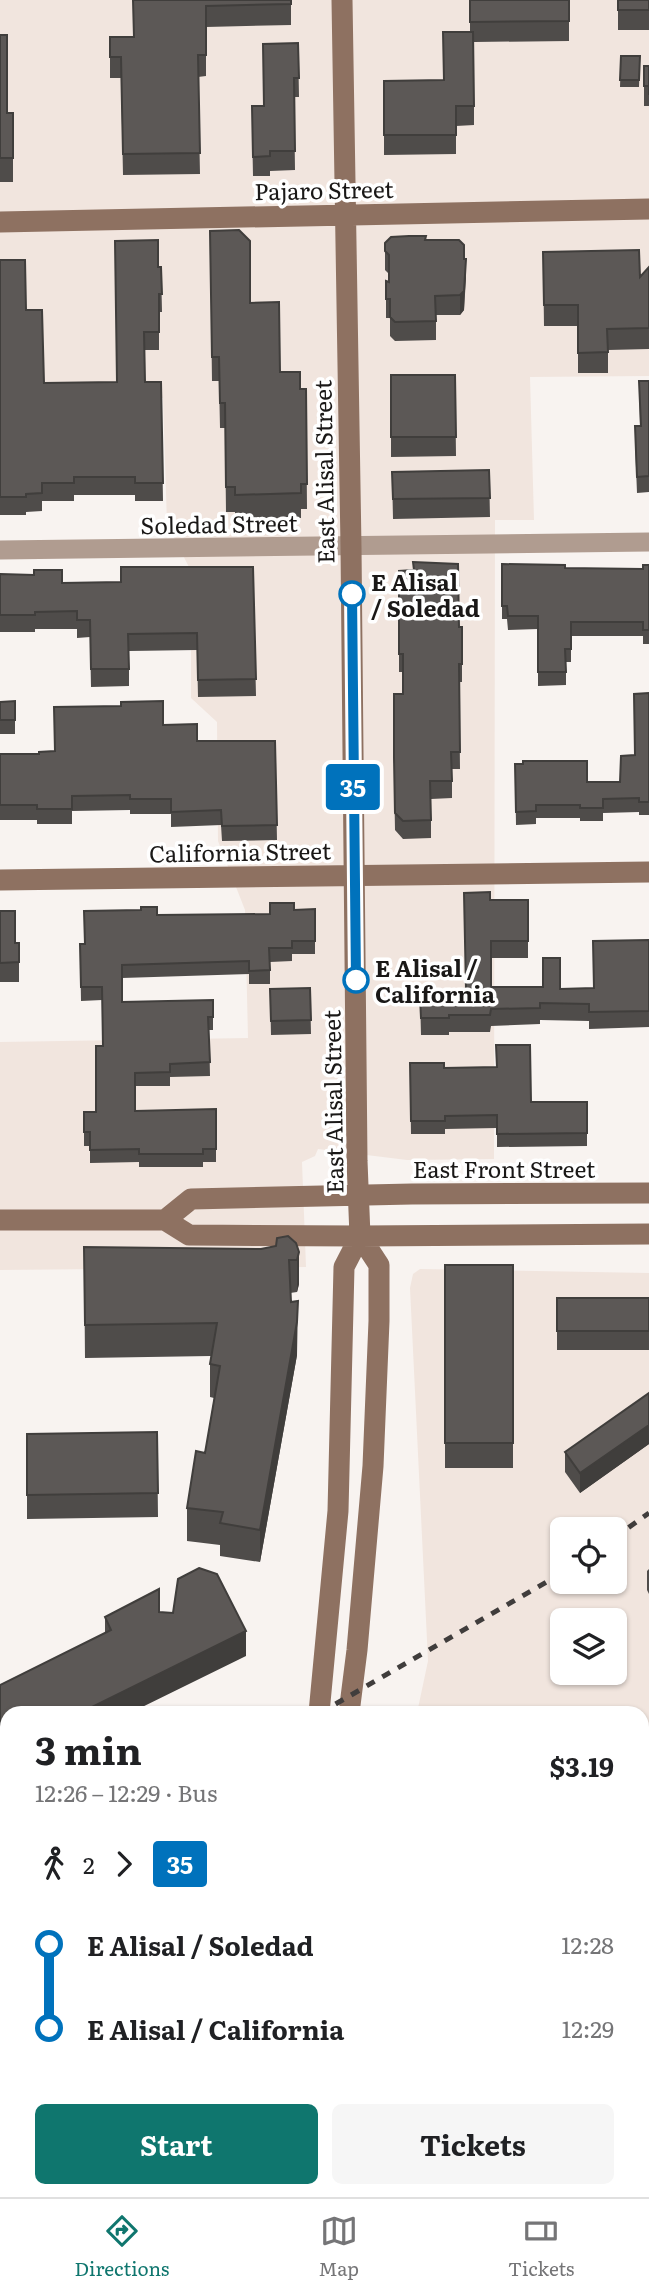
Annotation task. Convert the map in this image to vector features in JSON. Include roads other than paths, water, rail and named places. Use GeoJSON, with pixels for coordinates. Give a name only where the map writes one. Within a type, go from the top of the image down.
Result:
{"type":"FeatureCollection","features":[{"type":"Feature","properties":{"kind":"main road","name":"East Alisal Street"},"geometry":{"type":"LineString","coordinates":[[320,1706],[338,1511],[344,1267],[360,1236],[342,0]]}},
{"type":"Feature","properties":{"kind":"main road","name":"Pajaro Street"},"geometry":{"type":"LineString","coordinates":[[0,222],[649,209]]}},
{"type":"Feature","properties":{"kind":"main road","name":"California Street"},"geometry":{"type":"LineString","coordinates":[[0,880],[649,872]]}},
{"type":"Feature","properties":{"kind":"main road","name":"East Front Street"},"geometry":{"type":"LineString","coordinates":[[165,1220],[191,1199],[412,1194],[649,1193]]}},
{"type":"Feature","properties":{"kind":"main road"},"geometry":{"type":"LineString","coordinates":[[0,1220],[165,1220],[189,1235],[649,1234]]}},
{"type":"Feature","properties":{"kind":"main road"},"geometry":{"type":"LineString","coordinates":[[350,1706],[373,1466],[379,1321],[379,1265],[360,1236]]}},
{"type":"Feature","properties":{"kind":"street","name":"Soledad Street"},"geometry":{"type":"LineString","coordinates":[[0,550],[649,542]]}},
{"type":"Feature","properties":{"kind":"railway"},"geometry":{"type":"LineString","coordinates":[[627,1529],[649,1513]]}},
{"type":"Feature","properties":{"kind":"railway"},"geometry":{"type":"LineString","coordinates":[[332,1706],[550,1580]]}},
{"type":"Feature","properties":{"kind":"place","name":"E Alisal / Soledad"},"geometry":{"type":"Point","coordinates":[352,594]}},
{"type":"Feature","properties":{"kind":"place","name":"E Alisal / California"},"geometry":{"type":"Point","coordinates":[356,980]}}]}
